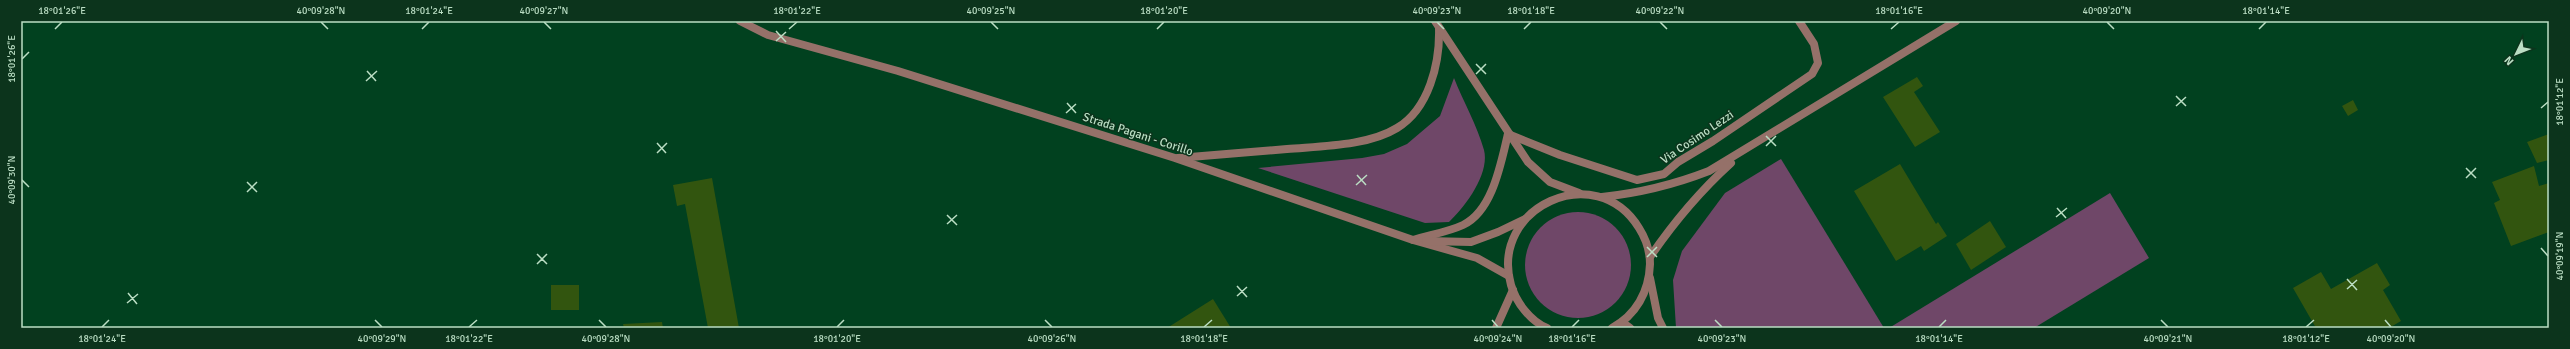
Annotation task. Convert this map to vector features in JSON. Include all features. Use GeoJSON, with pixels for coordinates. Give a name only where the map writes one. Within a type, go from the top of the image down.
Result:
{"type":"FeatureCollection","features":[{"type":"Feature","properties":{"kind":"street","name":"Strada Pagani - Corillo"},"geometry":{"type":"LineString","coordinates":[[740,21],[768,35],[898,71],[1175,158],[1413,240],[1477,258],[1509,276]]}},
{"type":"Feature","properties":{"kind":"street","name":"Via Cosimo Lezzi"},"geometry":{"type":"LineString","coordinates":[[1508,134],[1560,155],[1637,180],[1664,174],[1678,162],[1713,141],[1812,74],[1818,63],[1814,44],[1799,21]]}},
{"type":"Feature","properties":{"kind":"street"},"geometry":{"type":"LineString","coordinates":[[1602,197],[1634,194],[1672,186],[1709,171],[1743,152],[1956,21]]}},
{"type":"Feature","properties":{"kind":"street"},"geometry":{"type":"LineString","coordinates":[[1175,158],[1356,143],[1397,128],[1418,109],[1428,88],[1439,49],[1437,25]]}},
{"type":"Feature","properties":{"kind":"street"},"geometry":{"type":"LineString","coordinates":[[1437,25],[1528,162],[1550,182],[1581,194]]}},
{"type":"Feature","properties":{"kind":"street"},"geometry":{"type":"LineString","coordinates":[[1413,240],[1464,224],[1483,207],[1497,178],[1508,134]]}},
{"type":"Feature","properties":{"kind":"street"},"geometry":{"type":"LineString","coordinates":[[1650,257],[1673,222],[1701,190],[1743,152]]}},
{"type":"Feature","properties":{"kind":"street","name":"Strada Pagani - Corillo"},"geometry":{"type":"LineString","coordinates":[[1413,240],[1471,242],[1498,232],[1525,218],[1548,202],[1560,196],[1581,194],[1602,197],[1620,206],[1634,220],[1645,238],[1650,257],[1650,275],[1658,318],[1662,328]]}},
{"type":"Feature","properties":{"kind":"street","name":"Strada Pagani - Corillo"},"geometry":{"type":"LineString","coordinates":[[1525,218],[1514,236],[1509,256],[1509,276],[1513,290],[1524,310],[1547,328]]}},
{"type":"Feature","properties":{"kind":"street","name":"Strada Pagani - Corillo"},"geometry":{"type":"LineString","coordinates":[[1612,328],[1622,322],[1635,310],[1645,293],[1650,275]]}},
{"type":"Feature","properties":{"kind":"street"},"geometry":{"type":"LineString","coordinates":[[1496,328],[1513,290]]}},
{"type":"Feature","properties":{"kind":"street"},"geometry":{"type":"LineString","coordinates":[[1622,322],[1630,328]]}},
{"type":"Feature","properties":{"kind":"shaded area"},"geometry":{"type":"Polygon","coordinates":[[[1454,78],[1478,131],[1484,150],[1485,159],[1480,179],[1475,189],[1462,208],[1449,222],[1425,223],[1258,168],[1362,158],[1384,154],[1407,144],[1440,116],[1454,78]]]}},
{"type":"Feature","properties":{"kind":"shaded area"},"geometry":{"type":"Polygon","coordinates":[[[1781,159],[1884,328],[1676,328],[1673,280],[1682,251],[1725,193],[1781,159]]]}},
{"type":"Feature","properties":{"kind":"shaded area"},"geometry":{"type":"Polygon","coordinates":[[[2110,193],[2149,258],[2034,328],[1889,328],[2110,193]]]}},
{"type":"Feature","properties":{"kind":"shaded area"},"geometry":{"type":"Polygon","coordinates":[[[1578,212],[1598,216],[1615,228],[1627,245],[1631,265],[1627,285],[1615,302],[1598,314],[1578,318],[1558,314],[1541,302],[1529,285],[1525,265],[1529,245],[1541,228],[1558,216],[1578,212]]]}},
{"type":"Feature","properties":{"kind":"building"},"geometry":{"type":"Polygon","coordinates":[[[1917,77],[1923,86],[1914,92],[1940,132],[1915,147],[1883,97],[1917,77]]]}},
{"type":"Feature","properties":{"kind":"building"},"geometry":{"type":"Polygon","coordinates":[[[2353,100],[2358,110],[2348,116],[2342,106],[2353,100]]]}},
{"type":"Feature","properties":{"kind":"building"},"geometry":{"type":"Polygon","coordinates":[[[2549,134],[2549,160],[2537,163],[2527,142],[2549,134]]]}},
{"type":"Feature","properties":{"kind":"building"},"geometry":{"type":"Polygon","coordinates":[[[1900,164],[1936,224],[1938,222],[1947,236],[1924,251],[1921,246],[1896,261],[1854,191],[1900,164]]]}},
{"type":"Feature","properties":{"kind":"building"},"geometry":{"type":"Polygon","coordinates":[[[2534,166],[2539,186],[2549,183],[2549,232],[2511,246],[2494,203],[2500,200],[2492,182],[2534,166]]]}},
{"type":"Feature","properties":{"kind":"building"},"geometry":{"type":"Polygon","coordinates":[[[712,178],[739,328],[708,328],[685,204],[677,206],[673,185],[712,178]]]}},
{"type":"Feature","properties":{"kind":"building"},"geometry":{"type":"Polygon","coordinates":[[[1990,221],[2006,247],[1971,270],[1956,244],[1990,221]]]}},
{"type":"Feature","properties":{"kind":"building"},"geometry":{"type":"Polygon","coordinates":[[[2377,263],[2390,285],[2383,290],[2401,321],[2389,328],[2316,328],[2293,288],[2321,272],[2331,289],[2377,263]]]}},
{"type":"Feature","properties":{"kind":"building"},"geometry":{"type":"Polygon","coordinates":[[[551,285],[579,285],[579,310],[551,310],[551,285]]]}},
{"type":"Feature","properties":{"kind":"building"},"geometry":{"type":"Polygon","coordinates":[[[1213,299],[1231,328],[1167,328],[1213,299]]]}},
{"type":"Feature","properties":{"kind":"building"},"geometry":{"type":"Polygon","coordinates":[[[662,322],[663,328],[624,328],[623,324],[662,322]]]}}]}
